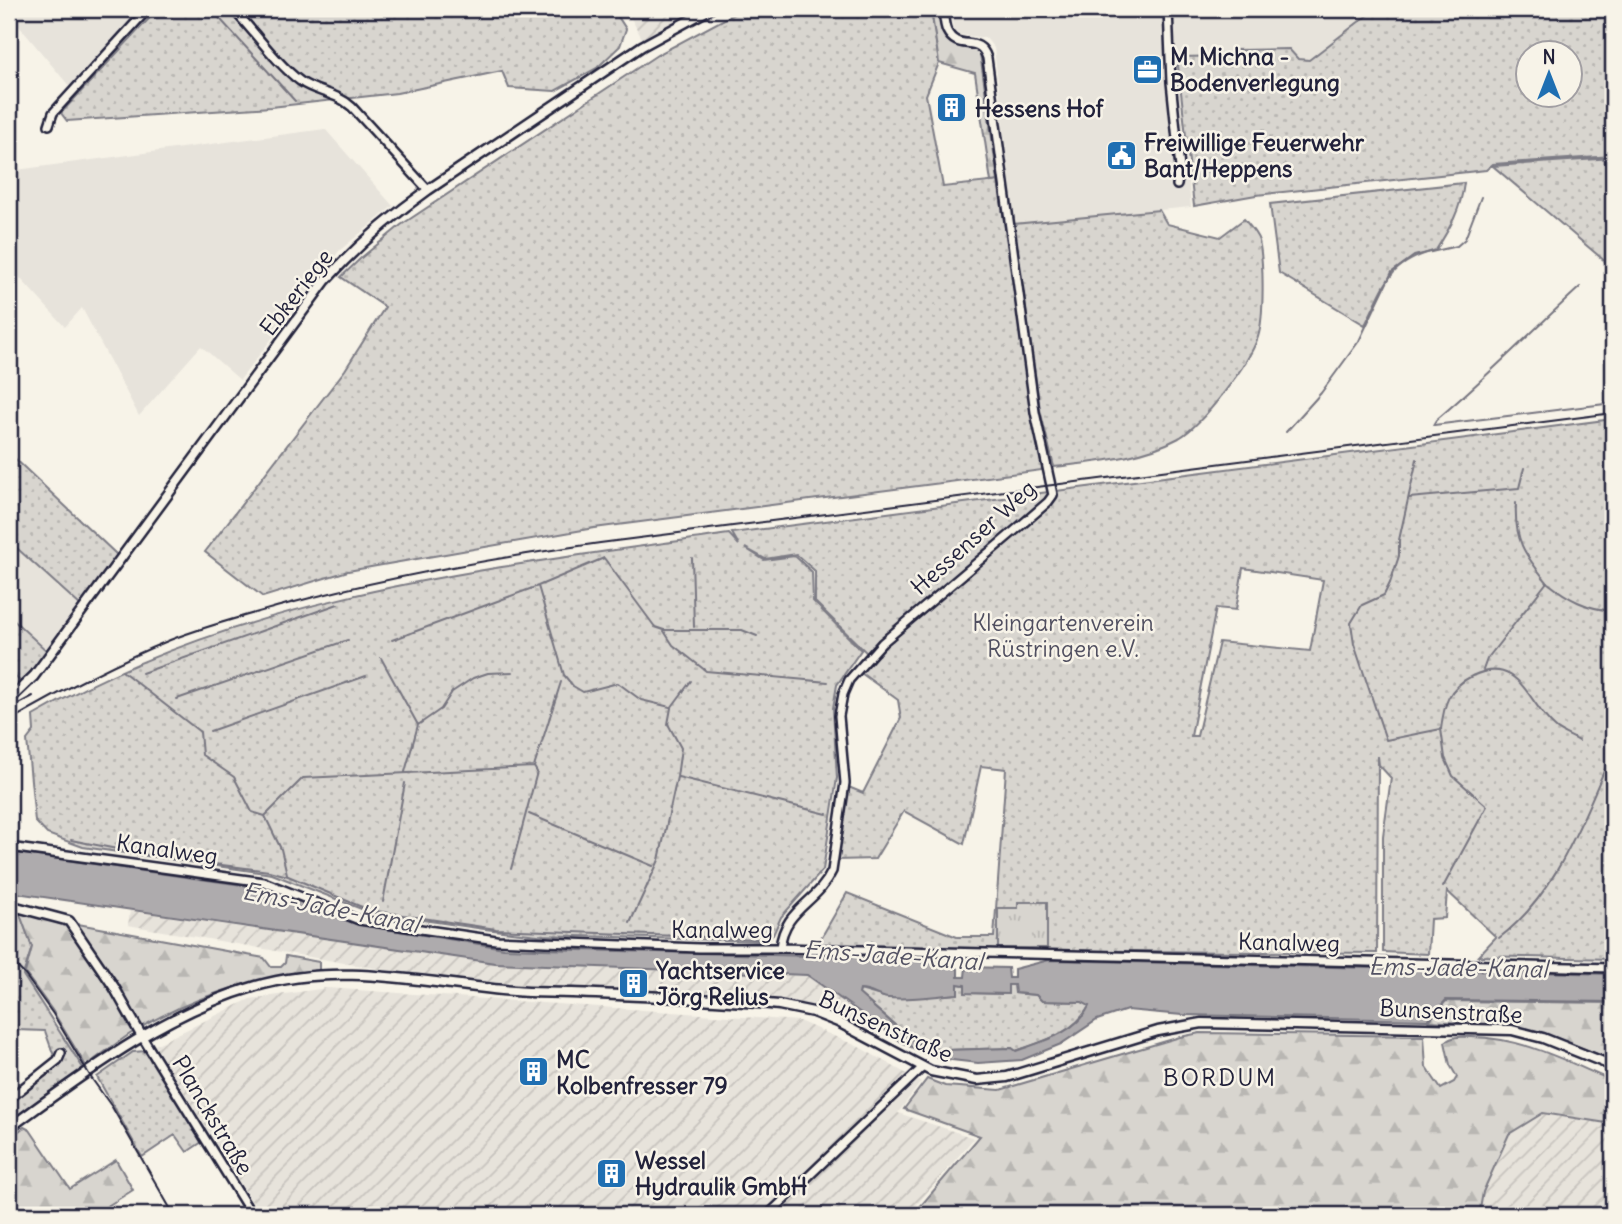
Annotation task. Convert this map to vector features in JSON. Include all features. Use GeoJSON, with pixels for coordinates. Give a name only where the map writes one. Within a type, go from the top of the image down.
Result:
{"type":"FeatureCollection","features":[{"type":"Feature","properties":{"kind":"street"},"geometry":{"type":"LineString","coordinates":[[49,125],[53,113],[148,9]]}},
{"type":"Feature","properties":{"kind":"street"},"geometry":{"type":"LineString","coordinates":[[233,9],[302,83],[332,93],[352,107],[428,190]]}},
{"type":"Feature","properties":{"kind":"street","name":"Ebkeriege"},"geometry":{"type":"LineString","coordinates":[[9,700],[34,676],[326,280],[371,234],[428,190],[642,46],[710,9]]}},
{"type":"Feature","properties":{"kind":"street","name":"Hessenser Weg"},"geometry":{"type":"LineString","coordinates":[[780,948],[786,923],[826,883],[832,871],[845,783],[839,716],[849,680],[882,643],[1053,495],[1033,398],[984,49],[979,44],[964,44],[954,40],[947,30],[943,9]]}},
{"type":"Feature","properties":{"kind":"street"},"geometry":{"type":"LineString","coordinates":[[1168,9],[1171,82],[1180,168],[1177,185]]}},
{"type":"Feature","properties":{"kind":"street","name":"Kanalweg"},"geometry":{"type":"LineString","coordinates":[[9,847],[264,882],[359,920],[496,940],[699,948],[1613,968]]}},
{"type":"Feature","properties":{"kind":"street"},"geometry":{"type":"LineString","coordinates":[[9,905],[69,921],[114,987],[141,1035]]}},
{"type":"Feature","properties":{"kind":"street","name":"Bunsenstraße"},"geometry":{"type":"LineString","coordinates":[[9,1128],[141,1035],[223,996],[258,985],[342,974],[378,975],[517,992],[779,1005],[813,1012],[838,1022],[923,1067],[977,1080],[1007,1077],[1158,1031],[1202,1023],[1512,1030],[1542,1038],[1613,1066]]}},
{"type":"Feature","properties":{"kind":"street","name":"Planckstraße"},"geometry":{"type":"LineString","coordinates":[[141,1035],[251,1215]]}},
{"type":"Feature","properties":{"kind":"street"},"geometry":{"type":"LineString","coordinates":[[9,1099],[58,1060],[61,1053]]}},
{"type":"Feature","properties":{"kind":"street"},"geometry":{"type":"LineString","coordinates":[[768,1215],[923,1067]]}},
{"type":"Feature","properties":{"kind":"shaded area"},"geometry":{"type":"Polygon","coordinates":[[[9,9],[142,9],[70,87],[9,14],[9,9]]]}},
{"type":"Feature","properties":{"kind":"shaded area"},"geometry":{"type":"Polygon","coordinates":[[[626,9],[674,9],[681,20],[644,42],[626,9]]]}},
{"type":"Feature","properties":{"kind":"shaded area"},"geometry":{"type":"Polygon","coordinates":[[[949,9],[1398,9],[1368,13],[1309,60],[1298,58],[1290,49],[1247,48],[1232,50],[1232,55],[1176,56],[1191,207],[1014,224],[994,48],[986,38],[960,35],[954,31],[949,9]]]}},
{"type":"Feature","properties":{"kind":"shaded area"},"geometry":{"type":"Polygon","coordinates":[[[325,129],[393,206],[339,251],[240,380],[201,346],[139,416],[82,308],[65,327],[9,266],[9,171],[325,129]]]}},
{"type":"Feature","properties":{"kind":"shaded area"},"geometry":{"type":"Polygon","coordinates":[[[9,542],[80,606],[48,651],[9,614],[9,542]]]}},
{"type":"Feature","properties":{"kind":"shaded area"},"geometry":{"type":"Polygon","coordinates":[[[9,852],[264,888],[356,924],[504,948],[928,959],[958,969],[958,977],[965,977],[966,967],[1008,968],[1009,978],[1014,978],[1014,969],[1049,960],[1613,974],[1613,1002],[1446,1000],[1428,1020],[1182,1015],[1127,1010],[1097,1020],[1061,1044],[1022,1060],[978,1063],[943,1059],[903,1043],[807,975],[495,963],[9,892],[9,852]],[[958,984],[958,994],[923,998],[888,998],[860,990],[859,994],[908,1037],[928,1048],[945,1050],[1012,1048],[1016,1051],[1068,1029],[1089,1006],[1082,1002],[1042,1001],[1036,995],[1015,993],[1014,985],[1008,985],[1008,994],[965,993],[965,985],[958,984]]]}},
{"type":"Feature","properties":{"kind":"shaded area"},"geometry":{"type":"Polygon","coordinates":[[[130,911],[496,964],[808,976],[859,1013],[852,1022],[804,1005],[763,999],[507,988],[436,979],[128,925],[130,911]]]}},
{"type":"Feature","properties":{"kind":"shaded area"},"geometry":{"type":"Polygon","coordinates":[[[327,988],[799,1021],[859,1047],[921,1082],[898,1113],[974,1138],[908,1215],[260,1215],[155,1045],[250,999],[327,988]]]}},
{"type":"Feature","properties":{"kind":"shaded area"},"geometry":{"type":"Polygon","coordinates":[[[1543,1113],[1613,1125],[1613,1215],[1479,1215],[1483,1192],[1509,1134],[1543,1113]]]}},
{"type":"Feature","properties":{"kind":"green space"},"geometry":{"type":"Polygon","coordinates":[[[158,9],[613,9],[626,29],[620,46],[597,68],[555,91],[509,88],[502,71],[397,93],[271,107],[67,121],[61,113],[158,9]]]}},
{"type":"Feature","properties":{"kind":"green space"},"geometry":{"type":"Polygon","coordinates":[[[743,9],[931,9],[939,63],[926,95],[943,187],[998,181],[1042,470],[594,528],[348,571],[263,597],[205,552],[345,370],[385,307],[341,277],[401,225],[657,55],[743,9]]]}},
{"type":"Feature","properties":{"kind":"green space"},"geometry":{"type":"Polygon","coordinates":[[[931,9],[940,9],[945,33],[952,42],[976,48],[980,53],[998,181],[991,182],[975,73],[939,63],[931,9]]]}},
{"type":"Feature","properties":{"kind":"green space"},"geometry":{"type":"Polygon","coordinates":[[[1408,9],[1613,9],[1613,156],[1493,164],[1486,170],[1256,195],[1194,206],[1177,57],[1232,56],[1232,50],[1289,49],[1298,59],[1309,60],[1369,14],[1408,9]]]}},
{"type":"Feature","properties":{"kind":"green space"},"geometry":{"type":"Polygon","coordinates":[[[1613,158],[1613,268],[1493,166],[1613,158]]]}},
{"type":"Feature","properties":{"kind":"green space"},"geometry":{"type":"Polygon","coordinates":[[[1464,183],[1454,218],[1436,250],[1407,262],[1390,277],[1365,325],[1279,273],[1270,204],[1464,183]]]}},
{"type":"Feature","properties":{"kind":"green space"},"geometry":{"type":"Polygon","coordinates":[[[1159,210],[1167,224],[1220,237],[1244,219],[1257,235],[1262,262],[1262,304],[1258,337],[1224,392],[1200,420],[1179,438],[1134,455],[1054,467],[1040,410],[1014,224],[1159,210]]]}},
{"type":"Feature","properties":{"kind":"green space","name":"Kleingartenverein Rüstringen e.V."},"geometry":{"type":"Polygon","coordinates":[[[1613,419],[1613,959],[1478,956],[1496,937],[1447,891],[1445,918],[1430,919],[1428,954],[1383,952],[1383,836],[1391,778],[1379,765],[1378,756],[1377,953],[993,950],[817,945],[847,893],[957,937],[994,937],[1006,769],[981,766],[964,844],[904,811],[875,859],[836,860],[846,786],[863,793],[901,718],[898,700],[861,673],[872,658],[815,602],[815,571],[796,554],[765,559],[745,548],[764,560],[795,556],[812,572],[813,601],[861,650],[837,685],[833,708],[837,778],[823,870],[781,917],[773,935],[761,941],[538,935],[369,912],[272,874],[83,847],[47,834],[35,821],[27,740],[34,731],[33,716],[114,674],[197,640],[283,613],[371,592],[550,559],[729,534],[739,545],[732,533],[1613,419]],[[1243,568],[1236,610],[1216,608],[1191,736],[1197,736],[1219,642],[1310,651],[1323,580],[1243,568]]]}},
{"type":"Feature","properties":{"kind":"green space"},"geometry":{"type":"Polygon","coordinates":[[[9,453],[117,555],[81,606],[9,541],[9,453]]]}},
{"type":"Feature","properties":{"kind":"green space"},"geometry":{"type":"Polygon","coordinates":[[[9,616],[47,651],[22,683],[9,671],[9,616]]]}},
{"type":"Feature","properties":{"kind":"green space"},"geometry":{"type":"Polygon","coordinates":[[[1018,902],[1047,902],[1047,948],[998,948],[998,908],[1018,908],[1018,902]]]}},
{"type":"Feature","properties":{"kind":"green space"},"geometry":{"type":"Polygon","coordinates":[[[9,907],[18,909],[32,947],[23,975],[83,1068],[9,1121],[9,1096],[55,1059],[45,1031],[16,1030],[9,1036],[9,907]]]}},
{"type":"Feature","properties":{"kind":"green space"},"geometry":{"type":"Polygon","coordinates":[[[18,909],[78,924],[264,958],[271,967],[281,967],[286,956],[319,962],[319,970],[270,978],[197,1000],[130,1034],[86,1066],[52,1010],[25,973],[32,947],[18,909]]]}},
{"type":"Feature","properties":{"kind":"green space"},"geometry":{"type":"Polygon","coordinates":[[[958,984],[965,985],[965,993],[1008,994],[1008,985],[1015,985],[1015,993],[1036,995],[1042,1001],[1082,1002],[1090,1005],[1084,1015],[1067,1029],[1016,1051],[1012,1048],[945,1050],[928,1048],[909,1037],[859,994],[860,990],[884,997],[957,994],[958,984]]]}},
{"type":"Feature","properties":{"kind":"green space"},"geometry":{"type":"Polygon","coordinates":[[[1446,1001],[1613,1003],[1613,1060],[1548,1035],[1514,1026],[1429,1021],[1446,1001]]]}},
{"type":"Feature","properties":{"kind":"green space"},"geometry":{"type":"Polygon","coordinates":[[[1200,1033],[1424,1036],[1426,1067],[1441,1089],[1454,1082],[1457,1077],[1450,1065],[1445,1042],[1461,1037],[1509,1041],[1544,1052],[1613,1081],[1613,1124],[1543,1113],[1509,1134],[1483,1192],[1479,1215],[913,1215],[980,1136],[904,1109],[927,1079],[945,1086],[1000,1090],[1200,1033]]]}},
{"type":"Feature","properties":{"kind":"green space"},"geometry":{"type":"Polygon","coordinates":[[[146,1051],[202,1142],[187,1152],[175,1135],[142,1157],[97,1077],[133,1052],[146,1051]]]}},
{"type":"Feature","properties":{"kind":"green space"},"geometry":{"type":"Polygon","coordinates":[[[24,1127],[30,1130],[70,1189],[116,1160],[133,1190],[93,1215],[9,1215],[9,1139],[24,1127]]]}},
{"type":"Feature","properties":{"kind":"waterway"},"geometry":{"type":"LineString","coordinates":[[211,9],[295,101]]}},
{"type":"Feature","properties":{"kind":"waterway"},"geometry":{"type":"LineString","coordinates":[[1286,432],[1321,393],[1359,341],[1392,272],[1414,256],[1457,246],[1465,239],[1481,197]]}},
{"type":"Feature","properties":{"kind":"waterway"},"geometry":{"type":"LineString","coordinates":[[1433,425],[1580,287]]}},
{"type":"Feature","properties":{"kind":"waterway"},"geometry":{"type":"LineString","coordinates":[[1434,425],[1613,403]]}},
{"type":"Feature","properties":{"kind":"waterway"},"geometry":{"type":"LineString","coordinates":[[1417,459],[1399,540],[1399,556],[1390,583],[1384,595],[1362,605],[1351,623],[1354,644],[1386,740],[1441,729],[1445,758],[1453,776],[1487,806],[1443,887]]}},
{"type":"Feature","properties":{"kind":"waterway"},"geometry":{"type":"LineString","coordinates":[[1409,498],[1519,488],[1524,468]]}},
{"type":"Feature","properties":{"kind":"waterway"},"geometry":{"type":"LineString","coordinates":[[1483,670],[1487,659],[1547,582],[1522,546],[1517,527],[1516,503]]}},
{"type":"Feature","properties":{"kind":"waterway"},"geometry":{"type":"LineString","coordinates":[[392,640],[538,586],[604,558],[655,627],[664,630],[742,630],[757,636]]}},
{"type":"Feature","properties":{"kind":"waterway"},"geometry":{"type":"LineString","coordinates":[[692,558],[694,627]]}},
{"type":"Feature","properties":{"kind":"waterway"},"geometry":{"type":"LineString","coordinates":[[1548,583],[1578,602],[1613,611]]}},
{"type":"Feature","properties":{"kind":"waterway"},"geometry":{"type":"LineString","coordinates":[[538,586],[564,675],[573,686],[583,692],[618,683],[641,700],[670,707]]}},
{"type":"Feature","properties":{"kind":"waterway"},"geometry":{"type":"LineString","coordinates":[[142,673],[338,604]]}},
{"type":"Feature","properties":{"kind":"waterway"},"geometry":{"type":"LineString","coordinates":[[664,631],[673,645],[706,671],[828,682]]}},
{"type":"Feature","properties":{"kind":"waterway"},"geometry":{"type":"LineString","coordinates":[[177,699],[348,640]]}},
{"type":"Feature","properties":{"kind":"waterway"},"geometry":{"type":"LineString","coordinates":[[381,658],[418,725],[405,772]]}},
{"type":"Feature","properties":{"kind":"waterway","name":"Ems-Jade-Kanal"},"geometry":{"type":"LineString","coordinates":[[122,671],[200,732],[202,755],[234,777],[252,812],[265,816],[281,849],[287,874]]}},
{"type":"Feature","properties":{"kind":"waterway"},"geometry":{"type":"LineString","coordinates":[[1441,729],[1446,704],[1457,686],[1472,676],[1488,671],[1501,671],[1512,676],[1521,685],[1555,727],[1579,741]]}},
{"type":"Feature","properties":{"kind":"waterway"},"geometry":{"type":"LineString","coordinates":[[418,725],[441,709],[452,692],[473,678],[488,673],[513,672]]}},
{"type":"Feature","properties":{"kind":"waterway"},"geometry":{"type":"LineString","coordinates":[[210,731],[366,676]]}},
{"type":"Feature","properties":{"kind":"waterway"},"geometry":{"type":"LineString","coordinates":[[630,923],[659,860],[677,777],[681,748],[668,724],[671,708],[691,681]]}},
{"type":"Feature","properties":{"kind":"waterway"},"geometry":{"type":"LineString","coordinates":[[511,869],[537,772],[534,767],[561,682]]}},
{"type":"Feature","properties":{"kind":"waterway"},"geometry":{"type":"LineString","coordinates":[[1499,938],[1520,920],[1553,877],[1613,751]]}},
{"type":"Feature","properties":{"kind":"waterway"},"geometry":{"type":"LineString","coordinates":[[265,816],[303,778],[534,767]]}},
{"type":"Feature","properties":{"kind":"waterway"},"geometry":{"type":"LineString","coordinates":[[678,777],[827,814]]}},
{"type":"Feature","properties":{"kind":"waterway","name":"Ems-Jade-Kanal"},"geometry":{"type":"LineString","coordinates":[[383,902],[405,783]]}},
{"type":"Feature","properties":{"kind":"waterway"},"geometry":{"type":"LineString","coordinates":[[529,814],[653,866]]}},
{"type":"Feature","properties":{"kind":"waterway","name":"Ems-Jade-Kanal"},"geometry":{"type":"LineString","coordinates":[[71,840],[158,857],[269,871],[288,876],[369,910],[496,929],[758,939]]}},
{"type":"Feature","properties":{"kind":"railway"},"geometry":{"type":"LineString","coordinates":[[9,721],[108,668],[184,635],[326,594],[442,569],[600,543],[1613,413]]}},
{"type":"Feature","properties":{"kind":"railway"},"geometry":{"type":"LineString","coordinates":[[9,709],[33,696]]}},
{"type":"Feature","properties":{"kind":"railway"},"geometry":{"type":"LineString","coordinates":[[9,958],[53,1014],[112,1107],[174,1215]]}},
{"type":"Feature","properties":{"kind":"place","name":"M. Michna - Bodenverlegung"},"geometry":{"type":"Point","coordinates":[1147,69]}},
{"type":"Feature","properties":{"kind":"place","name":"Hessens Hof"},"geometry":{"type":"Point","coordinates":[952,108]}},
{"type":"Feature","properties":{"kind":"place","name":"Freiwillige Feuerwehr Bant/Heppens"},"geometry":{"type":"Point","coordinates":[1121,155]}},
{"type":"Feature","properties":{"kind":"place","name":"Yachtservice Jörg Relius"},"geometry":{"type":"Point","coordinates":[633,983]}},
{"type":"Feature","properties":{"kind":"place","name":"MC Kolbenfresser 79"},"geometry":{"type":"Point","coordinates":[533,1072]}},
{"type":"Feature","properties":{"kind":"place","name":"Wessel Hydraulik GmbH"},"geometry":{"type":"Point","coordinates":[612,1173]}},
{"type":"Feature","properties":{"kind":"district","name":"BORDUM"},"geometry":{"type":"Point","coordinates":[1220,1077]}}]}
